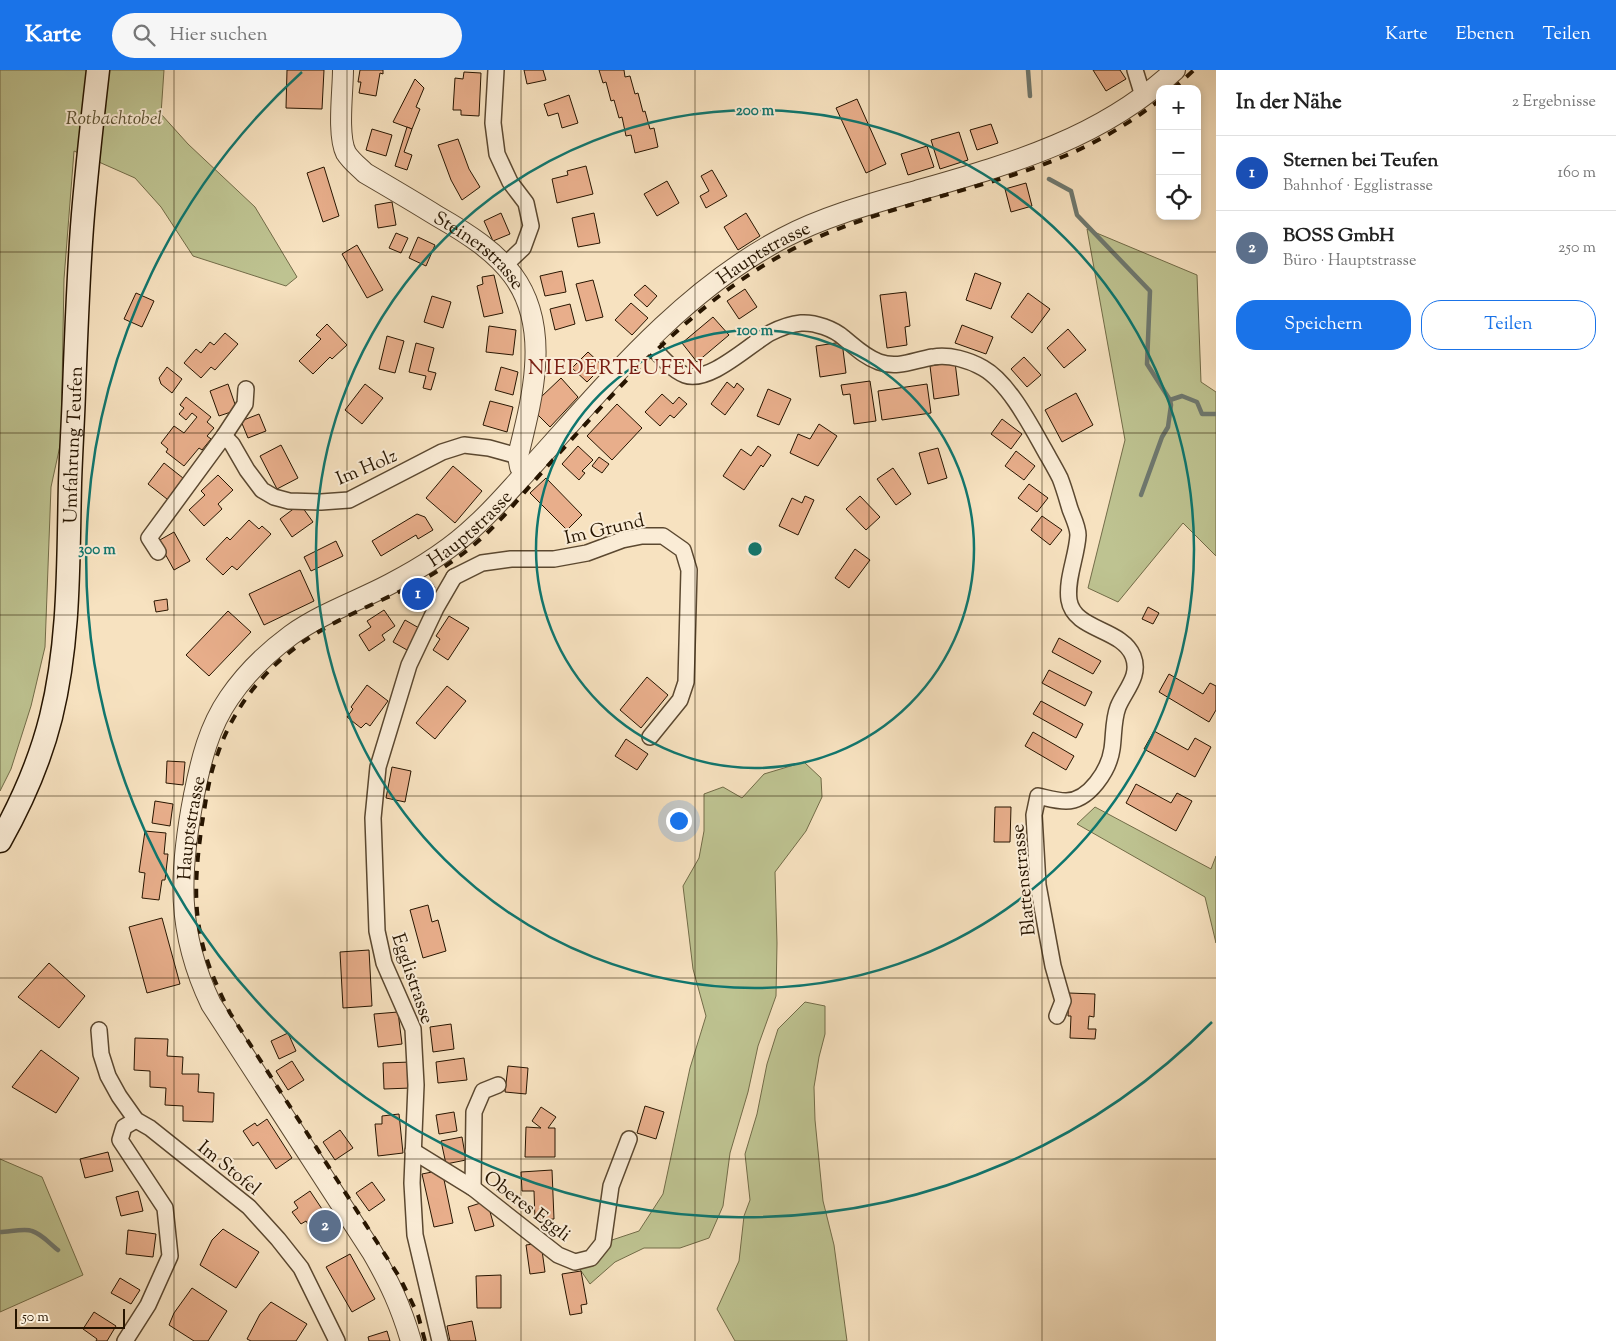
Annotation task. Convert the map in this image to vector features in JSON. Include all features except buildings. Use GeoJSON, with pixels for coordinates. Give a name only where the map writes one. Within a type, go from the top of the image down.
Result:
{"type":"FeatureCollection","features":[{"type":"Feature","properties":{"kind":"main road","name":"Umfahrung Teufen"},"geometry":{"type":"LineString","coordinates":[[0,841],[24,795],[40,755],[51,718],[60,674],[68,589],[70,482],[82,235],[98,70]]}},
{"type":"Feature","properties":{"kind":"street","name":"Steinerstrasse"},"geometry":{"type":"LineString","coordinates":[[344,70],[341,130],[346,154],[365,173],[489,249],[505,265],[523,292],[530,308],[535,328],[535,369],[522,464]]}},
{"type":"Feature","properties":{"kind":"street"},"geometry":{"type":"LineString","coordinates":[[496,70],[493,123],[497,154],[510,182],[526,203],[531,226],[523,248],[505,265]]}},
{"type":"Feature","properties":{"kind":"street"},"geometry":{"type":"LineString","coordinates":[[1135,70],[1143,96]]}},
{"type":"Feature","properties":{"kind":"street","name":"Hauptstrasse"},"geometry":{"type":"LineString","coordinates":[[411,1341],[395,1294],[372,1252],[207,996],[190,948],[183,905],[183,876],[189,822],[200,764],[216,722],[230,697],[258,662],[295,632],[393,582],[440,554],[476,525],[522,464],[600,390],[647,341],[685,306],[733,268],[783,238],[846,211],[981,173],[1050,148],[1087,132],[1143,96],[1175,70]]}},
{"type":"Feature","properties":{"kind":"street","name":"Blattenstrasse"},"geometry":{"type":"LineString","coordinates":[[647,341],[671,366],[687,375],[700,376],[714,372],[770,333],[790,324],[805,323],[827,328],[843,336],[859,351],[878,362],[894,365],[934,357],[954,357],[983,368],[1002,385],[1025,414],[1060,477],[1078,534],[1069,598],[1073,612],[1081,619],[1124,643],[1133,654],[1136,666],[1135,675],[1117,709],[1112,753],[1107,765],[1091,790],[1081,797],[1066,801],[1038,796],[1034,815],[1038,885],[1053,966],[1063,1001],[1057,1016]]}},
{"type":"Feature","properties":{"kind":"street"},"geometry":{"type":"LineString","coordinates":[[158,552],[149,538],[224,436],[245,404],[246,389]]}},
{"type":"Feature","properties":{"kind":"street","name":"Im Holz"},"geometry":{"type":"LineString","coordinates":[[224,436],[232,444],[247,470],[262,490],[274,497],[289,501],[321,502],[349,500],[442,452],[464,445],[489,448],[522,464]]}},
{"type":"Feature","properties":{"kind":"street","name":"Im Grund"},"geometry":{"type":"LineString","coordinates":[[454,577],[482,563],[511,558],[554,559],[587,554],[622,540],[642,536],[663,536],[683,550],[688,570],[686,682],[680,700],[650,736]]}},
{"type":"Feature","properties":{"kind":"street"},"geometry":{"type":"LineString","coordinates":[[440,554],[454,577]]}},
{"type":"Feature","properties":{"kind":"street","name":"Egglistrasse"},"geometry":{"type":"LineString","coordinates":[[440,1341],[415,1235],[412,1183],[416,1084],[413,1030],[380,950],[377,931],[373,818],[378,768],[409,665],[436,608],[454,577]]}},
{"type":"Feature","properties":{"kind":"street","name":"Im Stofel"},"geometry":{"type":"LineString","coordinates":[[99,1030],[101,1054],[108,1076],[136,1120],[150,1128],[249,1207],[301,1268],[337,1341]]}},
{"type":"Feature","properties":{"kind":"street"},"geometry":{"type":"LineString","coordinates":[[473,1188],[474,1112],[483,1090],[498,1085]]}},
{"type":"Feature","properties":{"kind":"street"},"geometry":{"type":"LineString","coordinates":[[125,1341],[148,1305],[170,1256],[165,1208],[120,1140],[124,1127],[136,1120]]}},
{"type":"Feature","properties":{"kind":"street","name":"Oberes Eggli"},"geometry":{"type":"LineString","coordinates":[[413,1151],[473,1188],[558,1255],[576,1262],[591,1258],[603,1243],[611,1186],[629,1139]]}},
{"type":"Feature","properties":{"kind":"green space","name":"Rotbachtobel"},"geometry":{"type":"Polygon","coordinates":[[[0,70],[164,70],[161,114],[188,144],[255,207],[297,277],[286,286],[193,256],[161,207],[135,178],[74,151],[64,279],[61,441],[51,487],[45,647],[31,706],[11,769],[0,791],[0,70]]]}},
{"type":"Feature","properties":{"kind":"green space"},"geometry":{"type":"Polygon","coordinates":[[[1087,229],[1197,275],[1201,382],[1216,392],[1216,556],[1183,523],[1118,602],[1088,588],[1125,440],[1087,229]]]}},
{"type":"Feature","properties":{"kind":"green space"},"geometry":{"type":"Polygon","coordinates":[[[804,762],[821,778],[822,797],[806,831],[775,872],[776,996],[758,1046],[748,1092],[730,1153],[723,1206],[709,1238],[680,1248],[644,1248],[615,1262],[590,1284],[575,1262],[603,1243],[639,1231],[663,1194],[690,1068],[706,1016],[693,969],[683,886],[699,858],[704,831],[704,794],[723,787],[742,798],[764,774],[804,762]]]}},
{"type":"Feature","properties":{"kind":"green space"},"geometry":{"type":"Polygon","coordinates":[[[1095,807],[1211,869],[1216,856],[1216,943],[1205,897],[1077,824],[1095,807]]]}},
{"type":"Feature","properties":{"kind":"green space"},"geometry":{"type":"Polygon","coordinates":[[[805,1002],[825,1006],[825,1034],[814,1087],[815,1120],[823,1201],[834,1245],[847,1341],[735,1341],[717,1309],[739,1261],[744,1216],[750,1200],[745,1154],[757,1114],[767,1064],[778,1029],[805,1002]]]}},
{"type":"Feature","properties":{"kind":"green space"},"geometry":{"type":"Polygon","coordinates":[[[0,1159],[42,1177],[83,1275],[0,1312],[0,1159]]]}},
{"type":"Feature","properties":{"kind":"waterway"},"geometry":{"type":"LineString","coordinates":[[1028,70],[1030,96]]}},
{"type":"Feature","properties":{"kind":"waterway"},"geometry":{"type":"LineString","coordinates":[[1049,179],[1071,191],[1077,215],[1150,291],[1147,364],[1170,400],[1182,396],[1197,402],[1202,414],[1216,414]]}},
{"type":"Feature","properties":{"kind":"waterway"},"geometry":{"type":"LineString","coordinates":[[1141,495],[1162,437],[1168,427],[1170,400]]}},
{"type":"Feature","properties":{"kind":"waterway"},"geometry":{"type":"LineString","coordinates":[[0,1232],[21,1230],[36,1232],[58,1250]]}},
{"type":"Feature","properties":{"kind":"railway"},"geometry":{"type":"LineString","coordinates":[[1177,85],[1194,70]]}},
{"type":"Feature","properties":{"kind":"railway"},"geometry":{"type":"LineString","coordinates":[[425,1341],[418,1315],[400,1278],[230,1013],[208,964],[198,919],[196,892],[197,864],[212,770],[224,737],[240,707],[261,679],[273,667],[312,636],[326,627],[424,579],[452,562],[470,548],[501,519],[631,376],[693,317],[727,290],[799,246],[831,232],[864,219],[1000,179],[1067,155],[1115,130],[1156,103]]}},
{"type":"Feature","properties":{"kind":"place","name":"Sternen bei Teufen"},"geometry":{"type":"Point","coordinates":[418,594]}},
{"type":"Feature","properties":{"kind":"place","name":"BOSS GmbH"},"geometry":{"type":"Point","coordinates":[325,1226]}},
{"type":"Feature","properties":{"kind":"district","name":"NIEDERTEUFEN"},"geometry":{"type":"Point","coordinates":[616,367]}}]}
